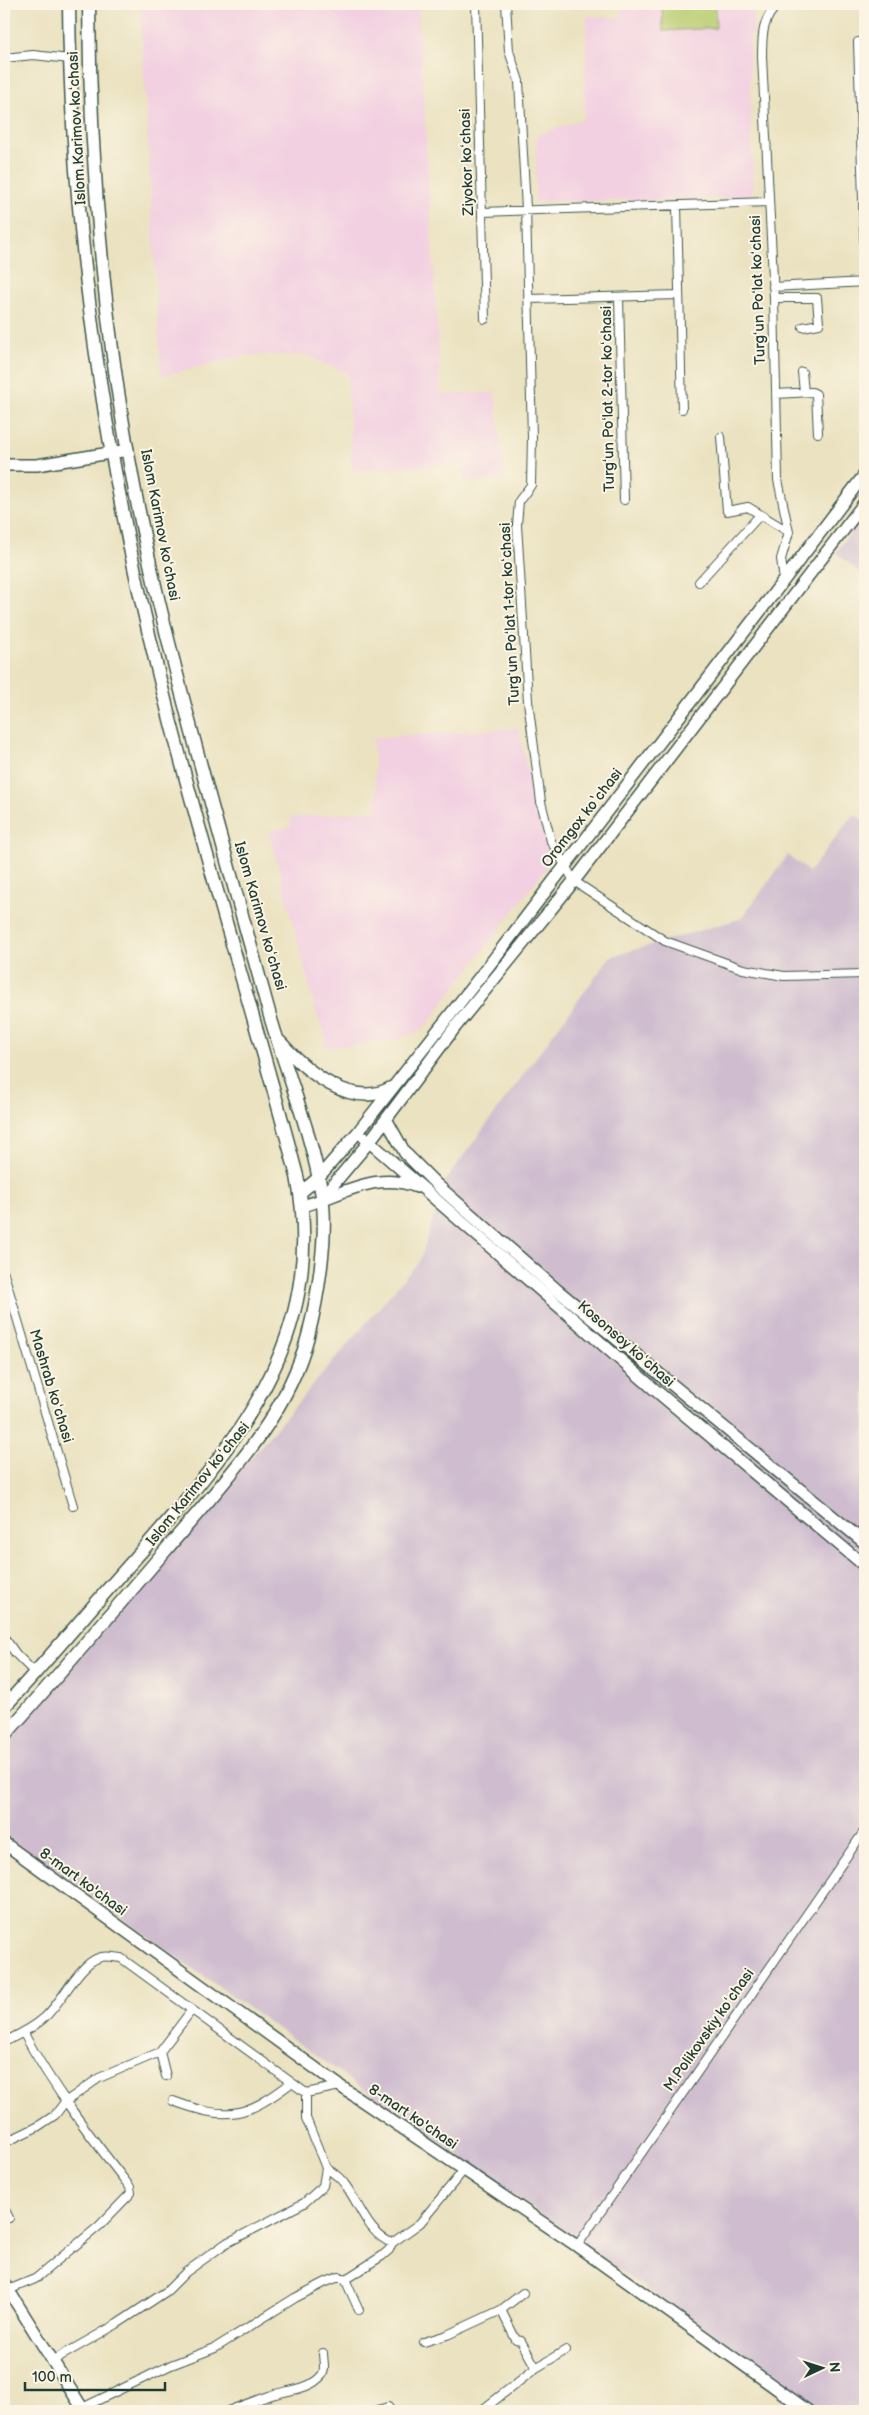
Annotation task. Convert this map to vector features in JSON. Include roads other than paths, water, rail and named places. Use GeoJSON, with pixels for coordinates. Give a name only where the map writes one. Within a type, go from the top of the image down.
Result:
{"type":"FeatureCollection","features":[{"type":"Feature","properties":{"kind":"main road","name":"Islom Karimov koʻchasi"},"geometry":{"type":"LineString","coordinates":[[4,1707],[150,1542],[225,1451],[254,1409],[276,1366],[292,1319],[300,1278],[303,1240],[301,1199],[163,690],[111,454],[86,279],[70,59],[69,4]]}},
{"type":"Feature","properties":{"kind":"main road","name":"Islom Karimov koʻchasi"},"geometry":{"type":"LineString","coordinates":[[4,1736],[59,1675],[235,1468],[269,1422],[295,1374],[308,1339],[318,1288],[322,1198],[318,1178],[292,1083],[276,1038],[180,693],[155,585],[128,450],[105,295],[89,68],[88,4]]}},
{"type":"Feature","properties":{"kind":"main road"},"geometry":{"type":"LineString","coordinates":[[276,1038],[305,1066],[331,1084],[347,1092],[367,1096],[380,1094],[391,1088]]}},
{"type":"Feature","properties":{"kind":"street","name":"Ziyokor koʻchasi"},"geometry":{"type":"LineString","coordinates":[[476,4],[486,319]]}},
{"type":"Feature","properties":{"kind":"street","name":"Turgʻun Poʻlat 1-tor koʻchasi"},"geometry":{"type":"LineString","coordinates":[[506,4],[509,51],[519,81],[526,209],[531,485],[519,501],[517,525],[528,701],[535,762],[549,834],[564,865],[574,880]]}},
{"type":"Feature","properties":{"kind":"street","name":"Turgʻun Poʻlat koʻchasi"},"geometry":{"type":"LineString","coordinates":[[779,4],[772,10],[764,23],[762,35],[768,202],[774,298],[778,480],[789,532],[781,559],[784,580]]}},
{"type":"Feature","properties":{"kind":"street"},"geometry":{"type":"LineString","coordinates":[[858,42],[865,262]]}},
{"type":"Feature","properties":{"kind":"street"},"geometry":{"type":"LineString","coordinates":[[4,58],[33,55],[70,59]]}},
{"type":"Feature","properties":{"kind":"street"},"geometry":{"type":"LineString","coordinates":[[483,212],[768,202]]}},
{"type":"Feature","properties":{"kind":"street"},"geometry":{"type":"LineString","coordinates":[[678,206],[682,409]]}},
{"type":"Feature","properties":{"kind":"street"},"geometry":{"type":"LineString","coordinates":[[773,287],[865,282]]}},
{"type":"Feature","properties":{"kind":"street"},"geometry":{"type":"LineString","coordinates":[[528,299],[679,295]]}},
{"type":"Feature","properties":{"kind":"street","name":"Turgʻun Poʻlat 2-tor koʻchasi"},"geometry":{"type":"LineString","coordinates":[[619,297],[624,500]]}},
{"type":"Feature","properties":{"kind":"street"},"geometry":{"type":"LineString","coordinates":[[774,298],[817,298],[819,324],[803,327]]}},
{"type":"Feature","properties":{"kind":"street"},"geometry":{"type":"LineString","coordinates":[[802,372],[804,392]]}},
{"type":"Feature","properties":{"kind":"street"},"geometry":{"type":"LineString","coordinates":[[776,394],[804,392],[816,394],[818,433]]}},
{"type":"Feature","properties":{"kind":"street"},"geometry":{"type":"LineString","coordinates":[[721,437],[727,511],[748,507],[789,532]]}},
{"type":"Feature","properties":{"kind":"street"},"geometry":{"type":"LineString","coordinates":[[4,465],[36,465],[128,450]]}},
{"type":"Feature","properties":{"kind":"street","name":"Oromgox ko‘chasi"},"geometry":{"type":"LineString","coordinates":[[301,1199],[358,1132],[490,964],[865,474]]}},
{"type":"Feature","properties":{"kind":"street"},"geometry":{"type":"LineString","coordinates":[[853,490],[865,501]]}},
{"type":"Feature","properties":{"kind":"street","name":"Oromgox ko‘chasi"},"geometry":{"type":"LineString","coordinates":[[322,1198],[369,1142],[456,1026],[574,880],[865,501]]}},
{"type":"Feature","properties":{"kind":"street"},"geometry":{"type":"LineString","coordinates":[[699,582],[760,515]]}},
{"type":"Feature","properties":{"kind":"street"},"geometry":{"type":"LineString","coordinates":[[574,880],[665,940],[743,969],[784,976],[865,974]]}},
{"type":"Feature","properties":{"kind":"street","name":"Kosonsoy koʻchasi"},"geometry":{"type":"LineString","coordinates":[[386,1119],[405,1153],[437,1185],[557,1290],[865,1543]]}},
{"type":"Feature","properties":{"kind":"street","name":"Kosonsoy koʻchasi"},"geometry":{"type":"LineString","coordinates":[[358,1132],[654,1389],[865,1566]]}},
{"type":"Feature","properties":{"kind":"street"},"geometry":{"type":"LineString","coordinates":[[301,1199],[322,1198],[388,1180],[404,1183],[423,1190]]}},
{"type":"Feature","properties":{"kind":"street","name":"Mashrab koʻchasi"},"geometry":{"type":"LineString","coordinates":[[4,1274],[73,1506]]}},
{"type":"Feature","properties":{"kind":"street"},"geometry":{"type":"LineString","coordinates":[[4,1637],[16,1654],[35,1673]]}},
{"type":"Feature","properties":{"kind":"street","name":"M.Polikovskiy koʻchasi"},"geometry":{"type":"LineString","coordinates":[[577,2246],[865,1830]]}},
{"type":"Feature","properties":{"kind":"street","name":"8-mart ko'chasi"},"geometry":{"type":"LineString","coordinates":[[4,1843],[340,2086],[577,2246],[808,2411]]}},
{"type":"Feature","properties":{"kind":"street"},"geometry":{"type":"LineString","coordinates":[[4,2042],[24,2032],[44,2018],[87,1964],[97,1958],[109,1956],[121,1958],[306,2093],[340,2086]]}},
{"type":"Feature","properties":{"kind":"street"},"geometry":{"type":"LineString","coordinates":[[4,2143],[37,2127],[55,2115],[64,2102],[99,2078],[160,2052],[192,2011]]}},
{"type":"Feature","properties":{"kind":"street"},"geometry":{"type":"LineString","coordinates":[[24,2032],[42,2068],[64,2102],[130,2187],[131,2193],[99,2226],[35,2278],[6,2286],[83,2410],[171,2365],[215,2348],[295,2298],[339,2277],[344,2279],[358,2310]]}},
{"type":"Feature","properties":{"kind":"street"},"geometry":{"type":"LineString","coordinates":[[160,2052],[166,2076]]}},
{"type":"Feature","properties":{"kind":"street"},"geometry":{"type":"LineString","coordinates":[[173,2101],[212,2114],[243,2111],[265,2103],[291,2083]]}},
{"type":"Feature","properties":{"kind":"street"},"geometry":{"type":"LineString","coordinates":[[306,2093],[306,2118],[326,2168],[346,2185],[363,2216],[379,2234],[392,2243]]}},
{"type":"Feature","properties":{"kind":"street"},"geometry":{"type":"LineString","coordinates":[[52,2361],[117,2324],[167,2291],[186,2272],[226,2244],[304,2203],[323,2186],[326,2168]]}},
{"type":"Feature","properties":{"kind":"street"},"geometry":{"type":"LineString","coordinates":[[344,2279],[382,2256],[389,2250],[392,2243],[420,2223],[464,2170]]}},
{"type":"Feature","properties":{"kind":"street"},"geometry":{"type":"LineString","coordinates":[[4,2208],[9,2218]]}},
{"type":"Feature","properties":{"kind":"street"},"geometry":{"type":"LineString","coordinates":[[424,2342],[447,2335],[501,2310],[523,2293]]}},
{"type":"Feature","properties":{"kind":"street"},"geometry":{"type":"LineString","coordinates":[[501,2310],[516,2340],[520,2341],[536,2368]]}},
{"type":"Feature","properties":{"kind":"street"},"geometry":{"type":"LineString","coordinates":[[482,2411],[536,2368],[566,2350]]}},
{"type":"Feature","properties":{"kind":"street"},"geometry":{"type":"LineString","coordinates":[[228,2411],[268,2396],[305,2387],[321,2376],[324,2370],[323,2353]]}},
{"type":"Feature","properties":{"kind":"street"},"geometry":{"type":"LineString","coordinates":[[375,2411],[388,2407],[391,2411]]}}]}
